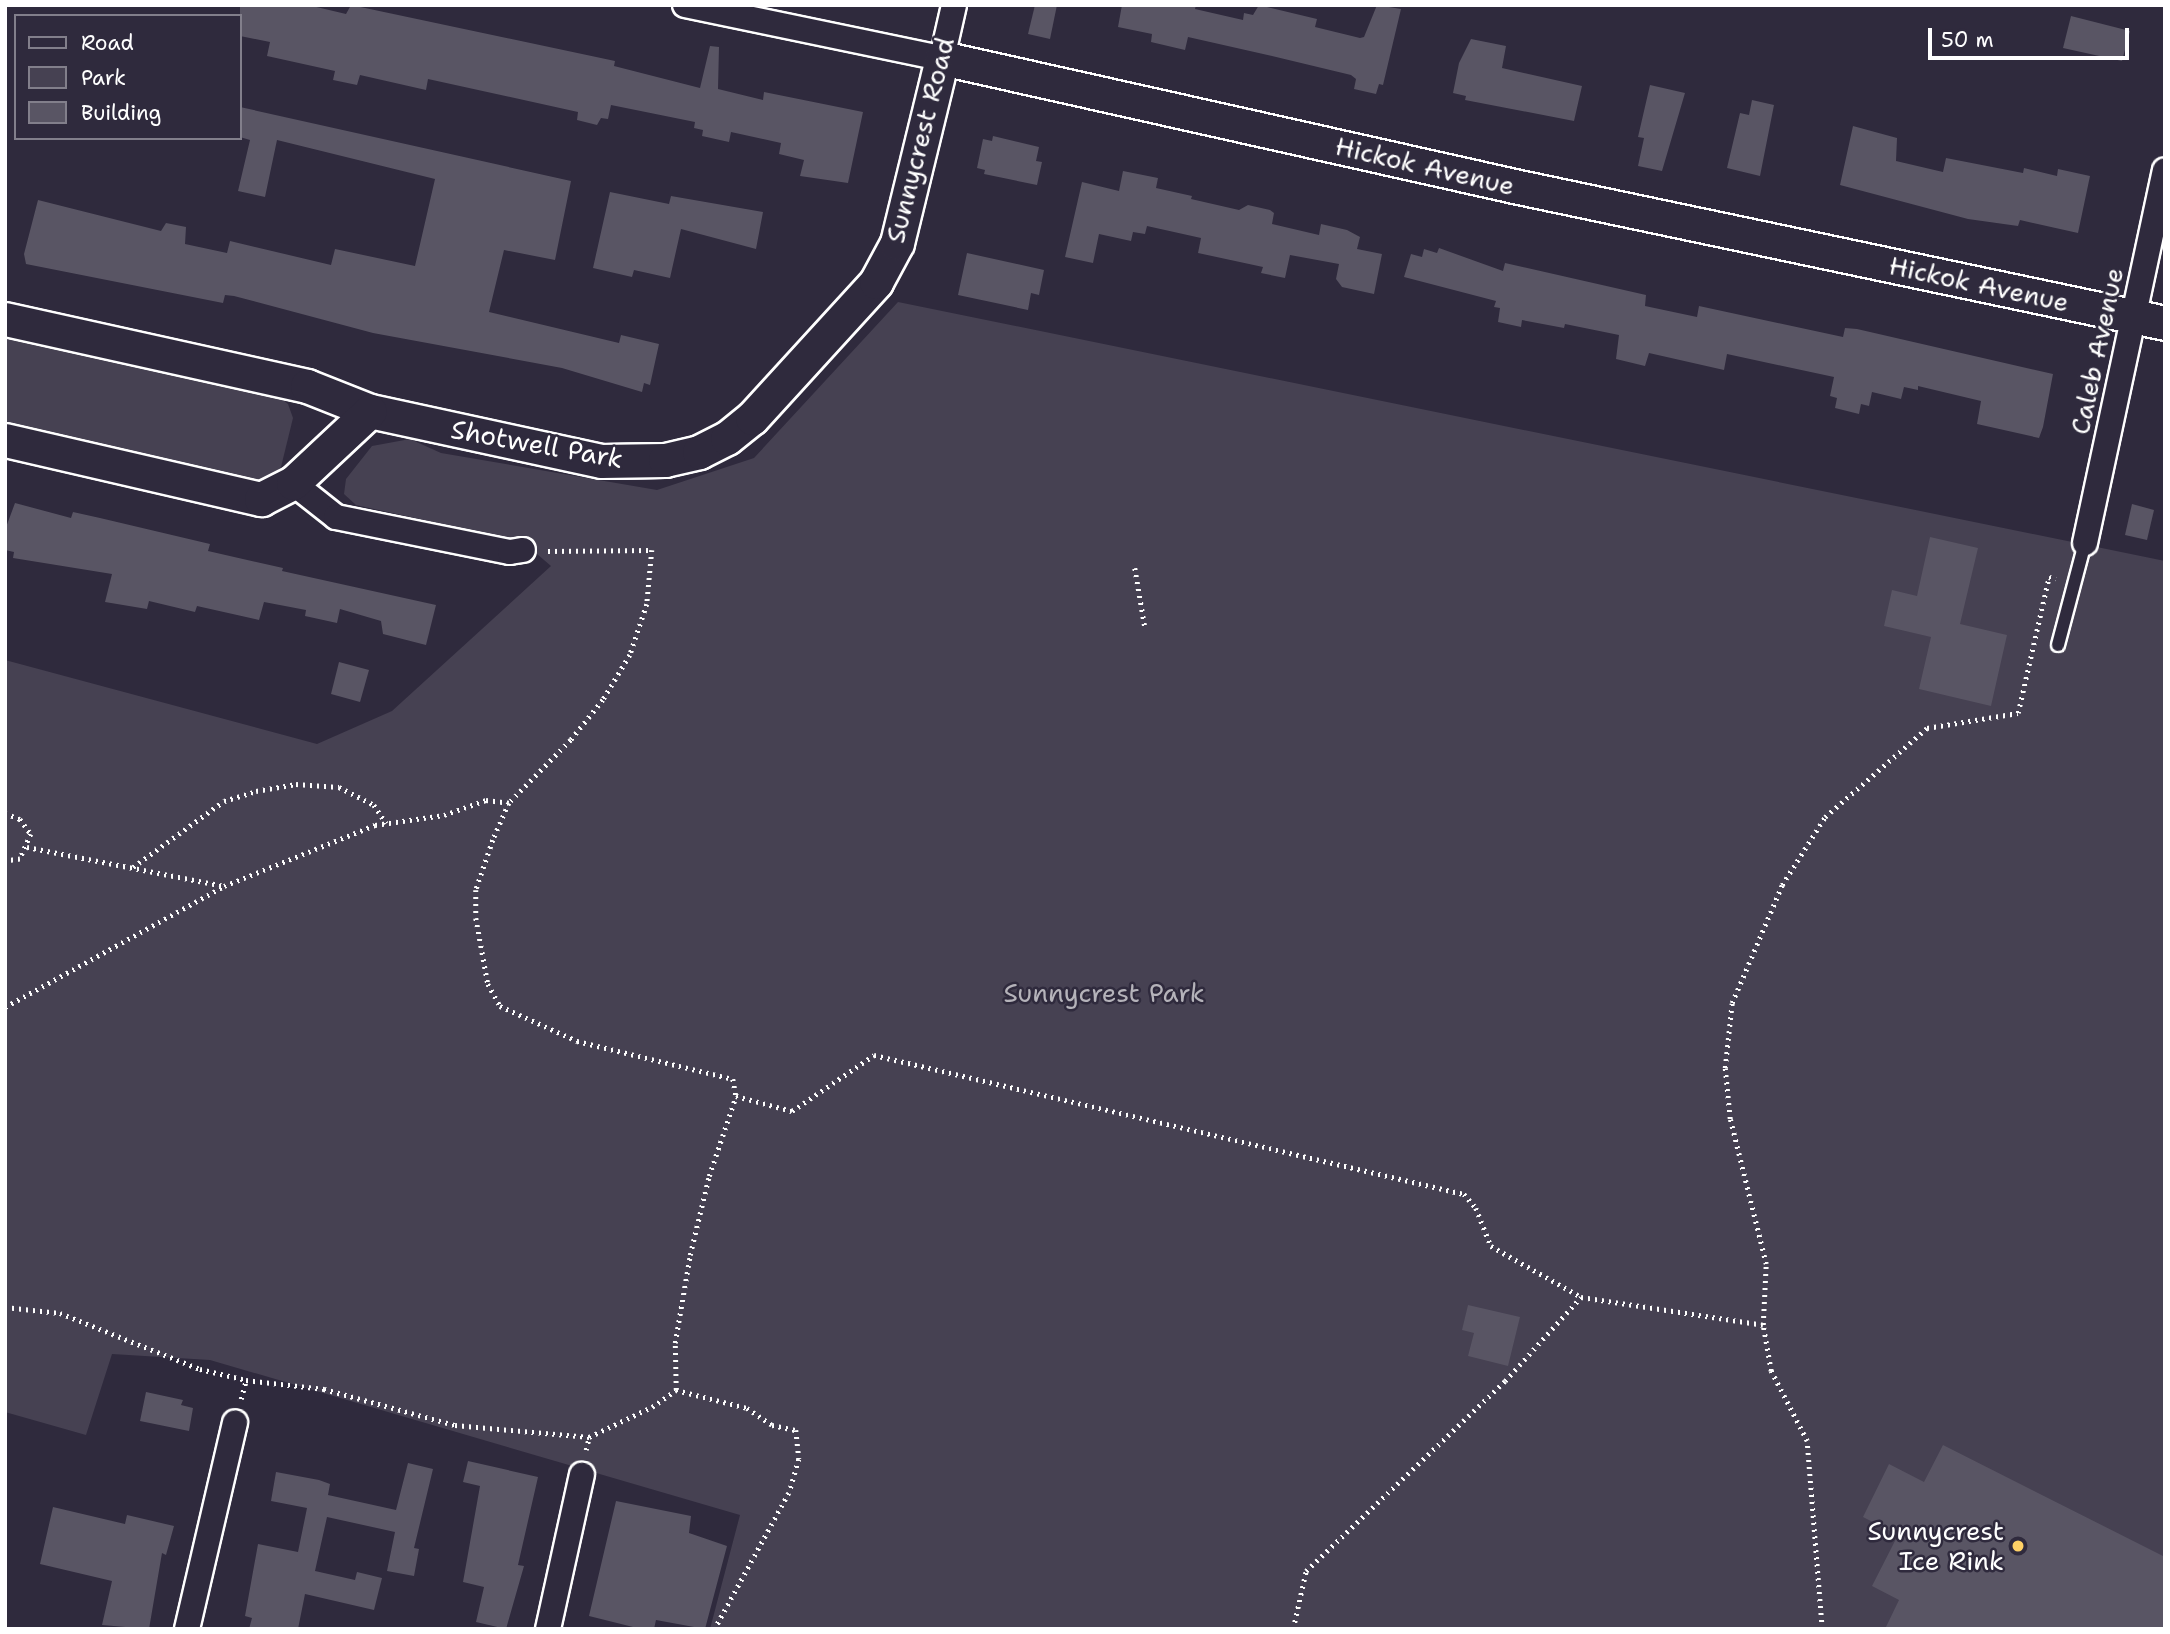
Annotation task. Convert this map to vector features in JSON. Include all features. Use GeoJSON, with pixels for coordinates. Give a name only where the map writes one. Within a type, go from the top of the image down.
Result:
{"type":"FeatureCollection","features":[{"type":"Feature","properties":{"kind":"street","name":"Hickok Avenue"},"geometry":{"type":"LineString","coordinates":[[685,5],[943,58],[1514,186],[2150,320]]}},
{"type":"Feature","properties":{"kind":"street","name":"Sunnycrest Road"},"geometry":{"type":"LineString","coordinates":[[828,338],[876,282],[897,243],[954,5]]}},
{"type":"Feature","properties":{"kind":"street","name":"Caleb Avenue"},"geometry":{"type":"LineString","coordinates":[[2085,543],[2150,320],[2165,171]]}},
{"type":"Feature","properties":{"kind":"street","name":"Shotwell Park"},"geometry":{"type":"LineString","coordinates":[[5,319],[307,386],[370,411],[601,461],[665,460],[727,438],[828,338]]}},
{"type":"Feature","properties":{"kind":"street"},"geometry":{"type":"LineString","coordinates":[[5,440],[261,499],[293,484],[370,411]]}},
{"type":"Feature","properties":{"kind":"street"},"geometry":{"type":"LineString","coordinates":[[293,484],[336,517],[510,552],[523,550]]}},
{"type":"Feature","properties":{"kind":"street"},"geometry":{"type":"LineString","coordinates":[[187,1629],[235,1422]]}},
{"type":"Feature","properties":{"kind":"street"},"geometry":{"type":"LineString","coordinates":[[548,1629],[582,1475]]}},
{"type":"Feature","properties":{"kind":"lane"},"geometry":{"type":"LineString","coordinates":[[2058,645],[2085,543]]}},
{"type":"Feature","properties":{"kind":"path"},"geometry":{"type":"LineString","coordinates":[[523,550],[652,550],[647,604],[630,655],[603,700],[570,740],[509,803],[476,890],[476,918],[484,962],[500,1006],[577,1041],[733,1079],[736,1096],[709,1176],[690,1255],[676,1343],[676,1390]]}},
{"type":"Feature","properties":{"kind":"path"},"geometry":{"type":"LineString","coordinates":[[1135,568],[1145,627]]}},
{"type":"Feature","properties":{"kind":"path"},"geometry":{"type":"LineString","coordinates":[[1822,1629],[1807,1441],[1771,1371],[1763,1325],[1766,1264],[1730,1119],[1725,1068],[1731,1003],[1782,885],[1825,817],[1927,728],[2018,713],[2049,577],[2074,583]]}},
{"type":"Feature","properties":{"kind":"path"},"geometry":{"type":"LineString","coordinates":[[132,868],[224,802],[257,790],[296,784],[339,787],[374,805],[386,824]]}},
{"type":"Feature","properties":{"kind":"path"},"geometry":{"type":"LineString","coordinates":[[5,1007],[223,886],[386,824],[443,816],[486,800],[509,803]]}},
{"type":"Feature","properties":{"kind":"path"},"geometry":{"type":"LineString","coordinates":[[5,813],[20,819],[31,834],[20,859],[5,860]]}},
{"type":"Feature","properties":{"kind":"path"},"geometry":{"type":"LineString","coordinates":[[27,847],[223,886]]}},
{"type":"Feature","properties":{"kind":"path"},"geometry":{"type":"LineString","coordinates":[[736,1096],[792,1111],[874,1055],[1464,1194],[1476,1208],[1491,1246],[1581,1297],[1763,1325]]}},
{"type":"Feature","properties":{"kind":"path"},"geometry":{"type":"LineString","coordinates":[[1293,1629],[1306,1572],[1505,1381],[1581,1297]]}},
{"type":"Feature","properties":{"kind":"path"},"geometry":{"type":"LineString","coordinates":[[5,1307],[60,1313],[200,1369],[246,1380],[324,1389],[454,1425],[589,1437],[652,1407],[676,1390],[747,1408],[772,1425],[796,1430],[799,1460],[789,1493],[715,1629]]}},
{"type":"Feature","properties":{"kind":"path"},"geometry":{"type":"LineString","coordinates":[[582,1475],[589,1437]]}},
{"type":"Feature","properties":{"kind":"green space","name":"Sunnycrest Park"},"geometry":{"type":"Polygon","coordinates":[[[898,302],[2165,561],[2165,1629],[710,1629],[740,1515],[210,1360],[112,1354],[86,1435],[5,1412],[5,660],[317,744],[392,711],[551,566],[523,542],[356,505],[344,494],[346,479],[372,446],[410,439],[441,453],[657,490],[754,458],[898,302]]]}},
{"type":"Feature","properties":{"kind":"green space"},"geometry":{"type":"Polygon","coordinates":[[[5,332],[276,394],[288,404],[293,418],[281,467],[270,477],[253,481],[5,428],[5,332]]]}},
{"type":"Feature","properties":{"kind":"building"},"geometry":{"type":"Polygon","coordinates":[[[240,5],[308,5],[346,14],[351,5],[615,61],[614,66],[700,88],[710,46],[719,47],[718,89],[763,100],[764,92],[863,112],[848,183],[800,176],[804,160],[779,154],[781,143],[731,132],[729,142],[702,136],[703,130],[694,128],[695,122],[611,105],[608,119],[601,118],[597,125],[577,120],[578,112],[428,79],[426,90],[360,75],[357,85],[333,80],[335,71],[267,56],[270,42],[242,36],[240,5]]]}},
{"type":"Feature","properties":{"kind":"building"},"geometry":{"type":"Polygon","coordinates":[[[1035,5],[1057,5],[1050,39],[1028,34],[1035,5]]]}},
{"type":"Feature","properties":{"kind":"building"},"geometry":{"type":"Polygon","coordinates":[[[1122,5],[1196,5],[1195,9],[1243,20],[1244,13],[1253,15],[1259,5],[1317,19],[1315,27],[1360,38],[1364,37],[1377,5],[1401,9],[1383,85],[1379,84],[1376,94],[1354,89],[1356,79],[1351,75],[1272,56],[1188,37],[1185,50],[1151,42],[1152,34],[1118,27],[1122,5]]]}},
{"type":"Feature","properties":{"kind":"building"},"geometry":{"type":"Polygon","coordinates":[[[2071,16],[2130,31],[2122,61],[2063,48],[2071,16]]]}},
{"type":"Feature","properties":{"kind":"building"},"geometry":{"type":"Polygon","coordinates":[[[1471,39],[1506,46],[1502,68],[1582,86],[1574,121],[1465,100],[1466,96],[1453,93],[1459,63],[1471,39]]]}},
{"type":"Feature","properties":{"kind":"building"},"geometry":{"type":"Polygon","coordinates":[[[1650,85],[1685,93],[1662,171],[1638,166],[1644,138],[1638,137],[1650,85]]]}},
{"type":"Feature","properties":{"kind":"building"},"geometry":{"type":"Polygon","coordinates":[[[1752,100],[1774,105],[1760,176],[1727,168],[1740,113],[1749,115],[1752,100]]]}},
{"type":"Feature","properties":{"kind":"building"},"geometry":{"type":"Polygon","coordinates":[[[242,107],[571,181],[555,260],[504,250],[489,312],[619,343],[621,335],[659,344],[650,385],[644,383],[642,392],[562,368],[373,333],[234,296],[225,295],[223,303],[26,264],[24,254],[38,200],[161,231],[166,223],[186,227],[185,244],[227,253],[230,241],[331,265],[335,249],[415,266],[435,179],[277,140],[265,197],[238,191],[250,140],[242,138],[242,107]]]}},
{"type":"Feature","properties":{"kind":"building"},"geometry":{"type":"Polygon","coordinates":[[[1853,126],[1897,138],[1896,161],[1943,172],[1946,158],[2023,173],[2024,168],[2057,176],[2058,169],[2090,176],[2078,233],[2020,220],[2018,226],[1968,219],[1840,185],[1853,126]]]}},
{"type":"Feature","properties":{"kind":"building"},"geometry":{"type":"Polygon","coordinates":[[[993,136],[1039,147],[1036,161],[1042,162],[1037,185],[984,174],[985,170],[977,168],[983,139],[992,141],[993,136]]]}},
{"type":"Feature","properties":{"kind":"building"},"geometry":{"type":"Polygon","coordinates":[[[1123,171],[1158,178],[1156,188],[1192,196],[1191,199],[1239,210],[1248,205],[1270,210],[1274,213],[1272,224],[1319,235],[1321,224],[1347,230],[1360,237],[1357,249],[1382,254],[1374,294],[1342,287],[1336,279],[1339,264],[1290,255],[1285,278],[1261,273],[1263,267],[1198,253],[1201,238],[1147,226],[1145,234],[1133,232],[1131,241],[1099,234],[1093,263],[1065,257],[1082,182],[1119,191],[1123,171]]]}},
{"type":"Feature","properties":{"kind":"building"},"geometry":{"type":"Polygon","coordinates":[[[610,192],[669,204],[671,196],[763,212],[756,249],[681,229],[670,278],[634,270],[632,277],[593,268],[610,192]]]}},
{"type":"Feature","properties":{"kind":"building"},"geometry":{"type":"Polygon","coordinates":[[[1439,248],[1503,271],[1505,263],[1646,295],[1645,306],[1697,317],[1699,306],[1843,337],[1845,328],[1857,329],[2053,374],[2043,427],[2039,438],[1977,424],[1981,401],[1918,386],[1918,390],[1904,387],[1901,399],[1872,392],[1869,406],[1861,404],[1859,414],[1835,408],[1837,398],[1830,396],[1834,377],[1727,354],[1724,370],[1649,353],[1645,366],[1616,359],[1619,335],[1565,324],[1564,328],[1522,320],[1521,327],[1498,322],[1500,308],[1494,307],[1496,301],[1404,277],[1411,254],[1422,257],[1424,249],[1437,253],[1439,248]]]}},
{"type":"Feature","properties":{"kind":"building"},"geometry":{"type":"Polygon","coordinates":[[[967,253],[1044,270],[1039,295],[1031,293],[1028,310],[958,295],[967,253]]]}},
{"type":"Feature","properties":{"kind":"building"},"geometry":{"type":"Polygon","coordinates":[[[15,503],[71,518],[73,512],[210,544],[208,551],[283,568],[282,571],[436,605],[426,645],[383,634],[381,621],[340,609],[337,623],[305,616],[306,610],[264,602],[259,620],[197,606],[195,612],[149,601],[147,609],[105,602],[112,574],[13,558],[14,552],[5,550],[5,530],[15,503]]]}},
{"type":"Feature","properties":{"kind":"building"},"geometry":{"type":"Polygon","coordinates":[[[2132,504],[2154,510],[2147,540],[2125,535],[2132,504]]]}},
{"type":"Feature","properties":{"kind":"building"},"geometry":{"type":"Polygon","coordinates":[[[1930,537],[1978,548],[1960,624],[2007,635],[1991,706],[1919,689],[1931,637],[1884,626],[1892,590],[1917,596],[1930,537]]]}},
{"type":"Feature","properties":{"kind":"building"},"geometry":{"type":"Polygon","coordinates":[[[339,662],[369,670],[360,702],[331,694],[339,662]]]}},
{"type":"Feature","properties":{"kind":"building"},"geometry":{"type":"Polygon","coordinates":[[[1468,1305],[1520,1317],[1508,1366],[1468,1356],[1474,1333],[1462,1330],[1468,1305]]]}},
{"type":"Feature","properties":{"kind":"building"},"geometry":{"type":"Polygon","coordinates":[[[146,1392],[183,1400],[181,1405],[193,1408],[189,1431],[140,1421],[146,1392]]]}},
{"type":"Feature","properties":{"kind":"building","name":"Sunnycrest Ice Rink"},"geometry":{"type":"Polygon","coordinates":[[[1943,1445],[2165,1557],[2165,1629],[1885,1629],[1899,1600],[1872,1586],[1898,1535],[1863,1517],[1889,1464],[1924,1482],[1943,1445]]]}},
{"type":"Feature","properties":{"kind":"building"},"geometry":{"type":"Polygon","coordinates":[[[468,1461],[538,1477],[518,1565],[524,1566],[506,1629],[476,1622],[484,1587],[463,1582],[480,1486],[463,1482],[468,1461]]]}},
{"type":"Feature","properties":{"kind":"building"},"geometry":{"type":"Polygon","coordinates":[[[408,1463],[433,1469],[414,1548],[419,1549],[414,1576],[387,1571],[395,1532],[327,1517],[315,1571],[355,1580],[357,1572],[382,1578],[374,1610],[305,1594],[298,1629],[249,1629],[252,1618],[245,1616],[258,1544],[298,1552],[307,1508],[271,1501],[276,1472],[330,1484],[328,1495],[396,1510],[408,1463]]]}},
{"type":"Feature","properties":{"kind":"building"},"geometry":{"type":"Polygon","coordinates":[[[616,1501],[691,1516],[689,1533],[727,1546],[705,1629],[656,1620],[654,1629],[641,1629],[589,1616],[616,1501]]]}},
{"type":"Feature","properties":{"kind":"building"},"geometry":{"type":"Polygon","coordinates":[[[53,1507],[125,1524],[127,1515],[174,1526],[166,1555],[162,1553],[149,1629],[102,1625],[112,1581],[40,1564],[53,1507]]]}},
{"type":"Feature","properties":{"kind":"place","name":"Sunnycrest Ice Rink"},"geometry":{"type":"Point","coordinates":[2018,1546]}}]}
